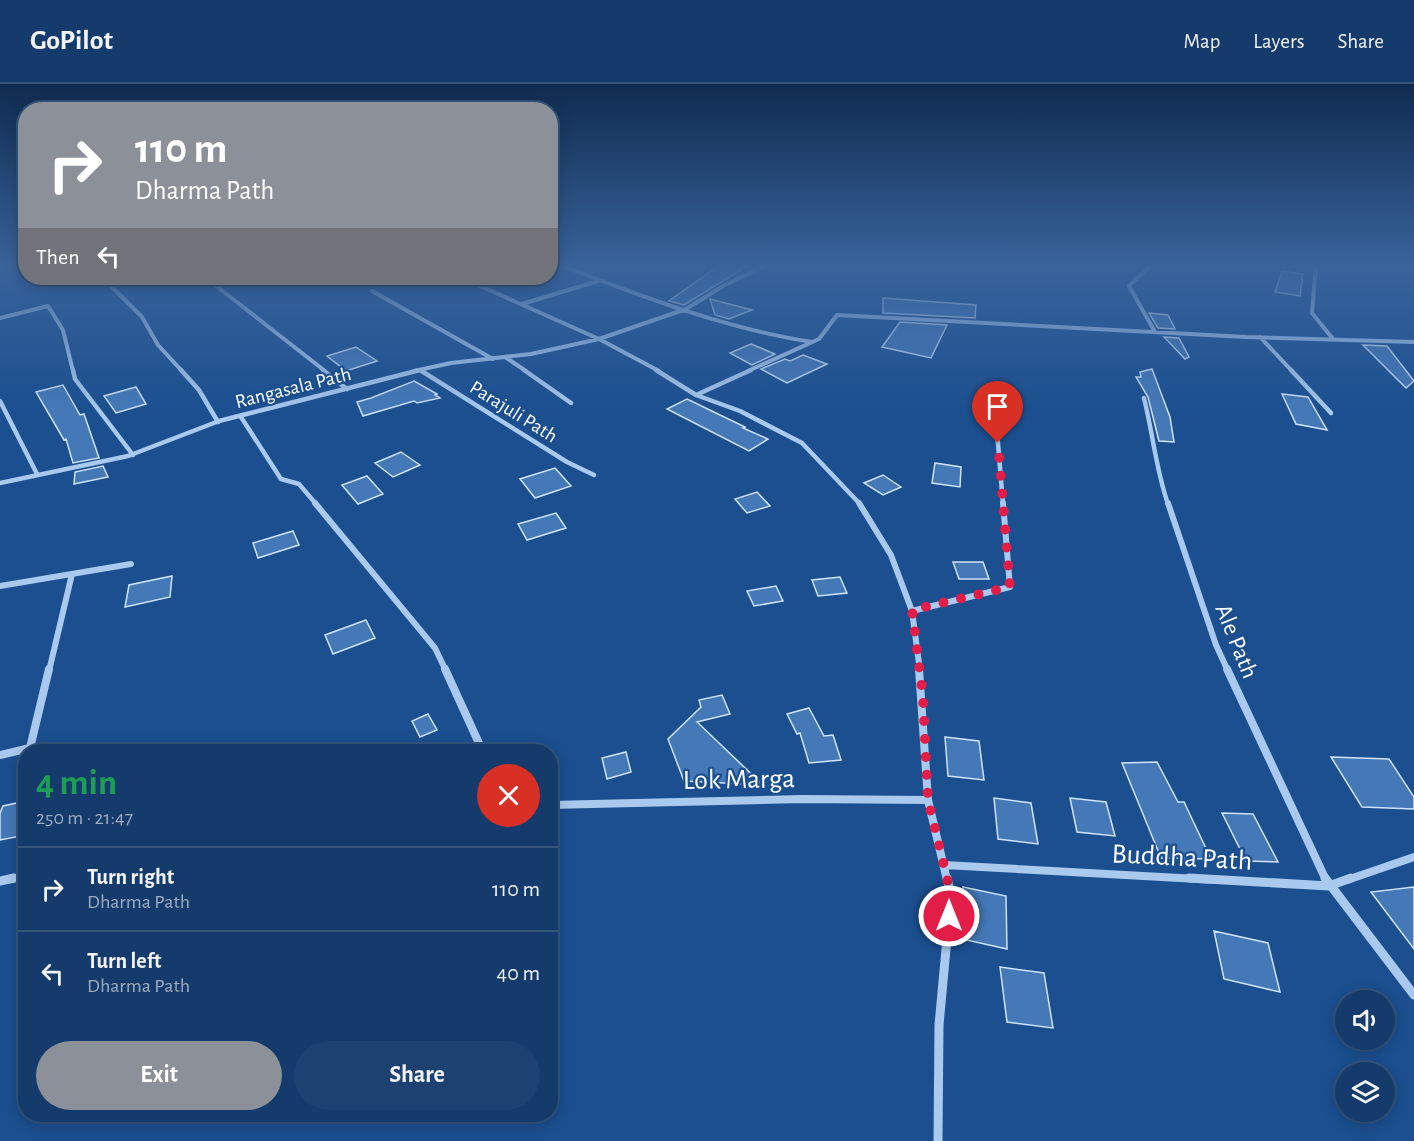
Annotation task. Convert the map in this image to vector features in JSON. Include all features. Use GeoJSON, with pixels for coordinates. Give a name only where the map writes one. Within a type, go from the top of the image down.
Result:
{"type":"FeatureCollection","features":[{"type":"Feature","properties":{"kind":"street"},"geometry":{"type":"LineString","coordinates":[[0,318],[15,314]]}},
{"type":"Feature","properties":{"kind":"street"},"geometry":{"type":"LineString","coordinates":[[53,314],[63,330],[75,379],[133,455]]}},
{"type":"Feature","properties":{"kind":"street"},"geometry":{"type":"LineString","coordinates":[[139,314],[164,351],[199,390],[218,422]]}},
{"type":"Feature","properties":{"kind":"street"},"geometry":{"type":"LineString","coordinates":[[252,314],[347,389]]}},
{"type":"Feature","properties":{"kind":"street"},"geometry":{"type":"LineString","coordinates":[[414,314],[493,359]]}},
{"type":"Feature","properties":{"kind":"street"},"geometry":{"type":"LineString","coordinates":[[544,314],[599,339],[678,382],[696,395],[740,411],[802,443],[859,503],[891,555],[912,610],[923,697],[928,800],[951,895],[939,1025],[938,1141]]}},
{"type":"Feature","properties":{"kind":"street","name":"Rangasala Path"},"geometry":{"type":"LineString","coordinates":[[0,483],[133,455],[218,422],[420,370],[451,363],[531,354],[599,339],[671,314]]}},
{"type":"Feature","properties":{"kind":"street"},"geometry":{"type":"LineString","coordinates":[[703,314],[772,336],[813,342]]}},
{"type":"Feature","properties":{"kind":"street"},"geometry":{"type":"LineString","coordinates":[[1145,314],[1155,332]]}},
{"type":"Feature","properties":{"kind":"street"},"geometry":{"type":"LineString","coordinates":[[1313,314],[1334,339]]}},
{"type":"Feature","properties":{"kind":"street"},"geometry":{"type":"LineString","coordinates":[[696,395],[819,339],[837,315],[1260,338],[1414,342]]}},
{"type":"Feature","properties":{"kind":"street"},"geometry":{"type":"LineString","coordinates":[[1260,338],[1331,413]]}},
{"type":"Feature","properties":{"kind":"street"},"geometry":{"type":"LineString","coordinates":[[504,357],[572,403]]}},
{"type":"Feature","properties":{"kind":"street","name":"Parajuli Path"},"geometry":{"type":"LineString","coordinates":[[420,370],[567,462],[594,475]]}},
{"type":"Feature","properties":{"kind":"street","name":"Ale Path"},"geometry":{"type":"LineString","coordinates":[[1144,398],[1156,448],[1158,475],[1216,645],[1329,886],[1414,995]]}},
{"type":"Feature","properties":{"kind":"street"},"geometry":{"type":"LineString","coordinates":[[0,401],[37,474]]}},
{"type":"Feature","properties":{"kind":"street"},"geometry":{"type":"LineString","coordinates":[[241,417],[281,479],[299,484],[435,648],[479,744]]}},
{"type":"Feature","properties":{"kind":"street"},"geometry":{"type":"LineString","coordinates":[[912,610],[1010,587],[996,419]]}},
{"type":"Feature","properties":{"kind":"street"},"geometry":{"type":"LineString","coordinates":[[0,586],[131,564]]}},
{"type":"Feature","properties":{"kind":"street"},"geometry":{"type":"LineString","coordinates":[[31,744],[72,574]]}},
{"type":"Feature","properties":{"kind":"street"},"geometry":{"type":"LineString","coordinates":[[0,755],[18,751]]}},
{"type":"Feature","properties":{"kind":"street","name":"Lok Marga"},"geometry":{"type":"LineString","coordinates":[[558,805],[802,799],[928,800]]}},
{"type":"Feature","properties":{"kind":"street","name":"Buddha Path"},"geometry":{"type":"LineString","coordinates":[[944,865],[1329,886],[1414,857]]}},
{"type":"Feature","properties":{"kind":"street"},"geometry":{"type":"LineString","coordinates":[[0,881],[18,878]]}},
{"type":"Feature","properties":{"kind":"building"},"geometry":{"type":"Polygon","coordinates":[[[715,314],[741,314],[729,319],[715,314]]]}},
{"type":"Feature","properties":{"kind":"building"},"geometry":{"type":"Polygon","coordinates":[[[907,314],[975,314],[975,318],[907,314]]]}},
{"type":"Feature","properties":{"kind":"building"},"geometry":{"type":"Polygon","coordinates":[[[1150,314],[1168,315],[1175,329],[1158,328],[1150,314]]]}},
{"type":"Feature","properties":{"kind":"building"},"geometry":{"type":"Polygon","coordinates":[[[900,322],[947,325],[931,358],[882,347],[900,322]]]}},
{"type":"Feature","properties":{"kind":"building"},"geometry":{"type":"Polygon","coordinates":[[[1164,337],[1179,338],[1189,357],[1185,359],[1164,337]]]}},
{"type":"Feature","properties":{"kind":"building"},"geometry":{"type":"Polygon","coordinates":[[[751,344],[775,354],[752,365],[730,353],[751,344]]]}},
{"type":"Feature","properties":{"kind":"building"},"geometry":{"type":"Polygon","coordinates":[[[1363,345],[1387,346],[1414,381],[1406,388],[1363,345]]]}},
{"type":"Feature","properties":{"kind":"building"},"geometry":{"type":"Polygon","coordinates":[[[356,347],[377,361],[346,371],[327,356],[356,347]]]}},
{"type":"Feature","properties":{"kind":"building"},"geometry":{"type":"Polygon","coordinates":[[[803,355],[827,364],[787,383],[761,369],[785,359],[790,361],[803,355]]]}},
{"type":"Feature","properties":{"kind":"building"},"geometry":{"type":"Polygon","coordinates":[[[1152,369],[1170,417],[1174,442],[1159,441],[1148,397],[1136,377],[1141,377],[1140,372],[1152,369]]]}},
{"type":"Feature","properties":{"kind":"building"},"geometry":{"type":"Polygon","coordinates":[[[414,381],[440,398],[417,403],[414,401],[363,416],[357,402],[414,381]]]}},
{"type":"Feature","properties":{"kind":"building"},"geometry":{"type":"Polygon","coordinates":[[[63,385],[80,415],[84,414],[99,458],[73,463],[66,439],[64,440],[36,392],[63,385]]]}},
{"type":"Feature","properties":{"kind":"building"},"geometry":{"type":"Polygon","coordinates":[[[136,387],[146,404],[116,413],[104,396],[136,387]]]}},
{"type":"Feature","properties":{"kind":"building"},"geometry":{"type":"Polygon","coordinates":[[[1282,394],[1308,397],[1327,430],[1296,424],[1282,394]]]}},
{"type":"Feature","properties":{"kind":"building"},"geometry":{"type":"Polygon","coordinates":[[[687,399],[768,439],[749,451],[667,409],[687,399]]]}},
{"type":"Feature","properties":{"kind":"building"},"geometry":{"type":"Polygon","coordinates":[[[401,452],[420,465],[393,477],[375,463],[401,452]]]}},
{"type":"Feature","properties":{"kind":"building"},"geometry":{"type":"Polygon","coordinates":[[[935,463],[961,467],[960,487],[932,483],[935,463]]]}},
{"type":"Feature","properties":{"kind":"building"},"geometry":{"type":"Polygon","coordinates":[[[103,466],[108,477],[74,484],[75,472],[103,466]]]}},
{"type":"Feature","properties":{"kind":"building"},"geometry":{"type":"Polygon","coordinates":[[[555,468],[571,486],[535,498],[520,479],[555,468]]]}},
{"type":"Feature","properties":{"kind":"building"},"geometry":{"type":"Polygon","coordinates":[[[883,475],[901,487],[883,495],[864,483],[883,475]]]}},
{"type":"Feature","properties":{"kind":"building"},"geometry":{"type":"Polygon","coordinates":[[[367,476],[383,494],[358,504],[342,485],[367,476]]]}},
{"type":"Feature","properties":{"kind":"building"},"geometry":{"type":"Polygon","coordinates":[[[757,492],[770,506],[747,513],[735,499],[757,492]]]}},
{"type":"Feature","properties":{"kind":"building"},"geometry":{"type":"Polygon","coordinates":[[[556,513],[566,528],[527,540],[518,524],[556,513]]]}},
{"type":"Feature","properties":{"kind":"building"},"geometry":{"type":"Polygon","coordinates":[[[293,531],[299,545],[258,558],[253,543],[293,531]]]}},
{"type":"Feature","properties":{"kind":"building"},"geometry":{"type":"Polygon","coordinates":[[[953,562],[983,562],[989,579],[959,579],[953,562]]]}},
{"type":"Feature","properties":{"kind":"building"},"geometry":{"type":"Polygon","coordinates":[[[172,576],[170,597],[125,607],[129,585],[172,576]]]}},
{"type":"Feature","properties":{"kind":"building"},"geometry":{"type":"Polygon","coordinates":[[[840,577],[847,593],[818,596],[812,580],[840,577]]]}},
{"type":"Feature","properties":{"kind":"building"},"geometry":{"type":"Polygon","coordinates":[[[776,586],[783,601],[754,606],[747,591],[776,586]]]}},
{"type":"Feature","properties":{"kind":"building"},"geometry":{"type":"Polygon","coordinates":[[[366,620],[375,638],[333,654],[325,635],[366,620]]]}},
{"type":"Feature","properties":{"kind":"building"},"geometry":{"type":"Polygon","coordinates":[[[722,695],[730,714],[697,722],[763,785],[684,781],[668,739],[701,707],[699,700],[722,695]]]}},
{"type":"Feature","properties":{"kind":"building"},"geometry":{"type":"Polygon","coordinates":[[[809,708],[824,736],[833,735],[841,760],[809,763],[800,733],[797,734],[787,714],[809,708]]]}},
{"type":"Feature","properties":{"kind":"building"},"geometry":{"type":"Polygon","coordinates":[[[428,714],[437,730],[420,737],[412,721],[428,714]]]}},
{"type":"Feature","properties":{"kind":"building"},"geometry":{"type":"Polygon","coordinates":[[[945,737],[979,741],[984,780],[948,776],[945,737]]]}},
{"type":"Feature","properties":{"kind":"building"},"geometry":{"type":"Polygon","coordinates":[[[626,752],[631,772],[607,779],[602,758],[626,752]]]}},
{"type":"Feature","properties":{"kind":"building"},"geometry":{"type":"Polygon","coordinates":[[[1331,757],[1389,759],[1414,797],[1414,809],[1362,807],[1331,757]]]}},
{"type":"Feature","properties":{"kind":"building"},"geometry":{"type":"Polygon","coordinates":[[[1157,762],[1178,802],[1184,802],[1211,859],[1161,858],[1122,763],[1157,762]]]}},
{"type":"Feature","properties":{"kind":"building"},"geometry":{"type":"Polygon","coordinates":[[[994,798],[1031,803],[1038,844],[998,839],[994,798]]]}},
{"type":"Feature","properties":{"kind":"building"},"geometry":{"type":"Polygon","coordinates":[[[1070,798],[1106,802],[1115,836],[1077,832],[1070,798]]]}},
{"type":"Feature","properties":{"kind":"building"},"geometry":{"type":"Polygon","coordinates":[[[18,803],[18,837],[0,840],[0,813],[3,806],[18,803]]]}},
{"type":"Feature","properties":{"kind":"building"},"geometry":{"type":"Polygon","coordinates":[[[1222,813],[1253,814],[1278,862],[1246,861],[1222,813]]]}},
{"type":"Feature","properties":{"kind":"building"},"geometry":{"type":"Polygon","coordinates":[[[963,887],[1006,896],[1007,949],[962,939],[963,887]]]}},
{"type":"Feature","properties":{"kind":"building"},"geometry":{"type":"Polygon","coordinates":[[[1414,887],[1414,949],[1371,892],[1414,887]]]}},
{"type":"Feature","properties":{"kind":"building"},"geometry":{"type":"Polygon","coordinates":[[[1214,931],[1268,943],[1280,992],[1224,979],[1214,931]]]}},
{"type":"Feature","properties":{"kind":"building"},"geometry":{"type":"Polygon","coordinates":[[[1000,967],[1044,973],[1053,1028],[1007,1022],[1000,967]]]}},
{"type":"Feature","properties":{"kind":"route"},"geometry":{"type":"LineString","coordinates":[[949,916],[951,895],[928,800],[923,697],[912,610],[1010,587],[998,443]]}}]}
